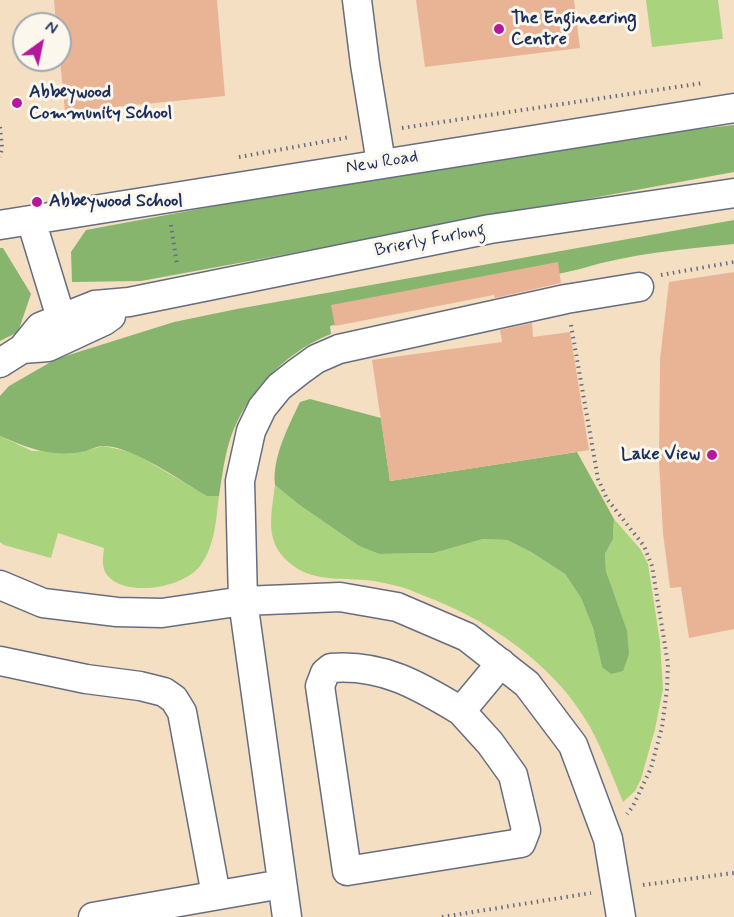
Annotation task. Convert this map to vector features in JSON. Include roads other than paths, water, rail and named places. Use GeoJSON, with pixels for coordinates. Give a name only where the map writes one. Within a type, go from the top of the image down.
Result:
{"type":"FeatureCollection","features":[{"type":"Feature","properties":{"kind":"street"},"geometry":{"type":"LineString","coordinates":[[357,0],[381,164]]}},
{"type":"Feature","properties":{"kind":"street","name":"New Road"},"geometry":{"type":"LineString","coordinates":[[0,225],[734,108]]}},
{"type":"Feature","properties":{"kind":"street","name":"Brierly Furlong"},"geometry":{"type":"LineString","coordinates":[[11,356],[40,327],[94,305],[129,302],[490,229],[734,193]]}},
{"type":"Feature","properties":{"kind":"street"},"geometry":{"type":"LineString","coordinates":[[31,220],[61,318]]}},
{"type":"Feature","properties":{"kind":"street"},"geometry":{"type":"LineString","coordinates":[[287,917],[243,602],[240,481],[251,431],[262,408],[279,387],[316,359],[339,349],[566,299],[639,287]]}},
{"type":"Feature","properties":{"kind":"street","name":"Brierly Furlong"},"geometry":{"type":"LineString","coordinates":[[11,356],[48,347],[104,321],[129,302]]}},
{"type":"Feature","properties":{"kind":"street"},"geometry":{"type":"LineString","coordinates":[[0,585],[43,603],[117,612],[162,613],[243,602],[340,597],[397,607],[467,637],[527,684],[573,745],[608,839],[621,917]]}},
{"type":"Feature","properties":{"kind":"street"},"geometry":{"type":"LineString","coordinates":[[0,661],[86,679],[140,686],[164,692],[174,699],[182,712],[216,896]]}},
{"type":"Feature","properties":{"kind":"street"},"geometry":{"type":"LineString","coordinates":[[461,711],[501,663]]}},
{"type":"Feature","properties":{"kind":"street"},"geometry":{"type":"LineString","coordinates":[[351,666],[384,672],[423,687],[461,711],[490,742],[513,775],[526,830],[520,843],[347,871],[320,687],[325,673],[331,668],[351,666]]}},
{"type":"Feature","properties":{"kind":"street"},"geometry":{"type":"LineString","coordinates":[[93,917],[282,884]]}},
{"type":"Feature","properties":{"kind":"place","name":"The Engineering Centre"},"geometry":{"type":"Point","coordinates":[499,29]}},
{"type":"Feature","properties":{"kind":"place","name":"Abbeywood Community School"},"geometry":{"type":"Point","coordinates":[17,103]}},
{"type":"Feature","properties":{"kind":"place","name":"Abbeywood School"},"geometry":{"type":"Point","coordinates":[37,202]}},
{"type":"Feature","properties":{"kind":"place","name":"Lake View"},"geometry":{"type":"Point","coordinates":[712,455]}}]}
